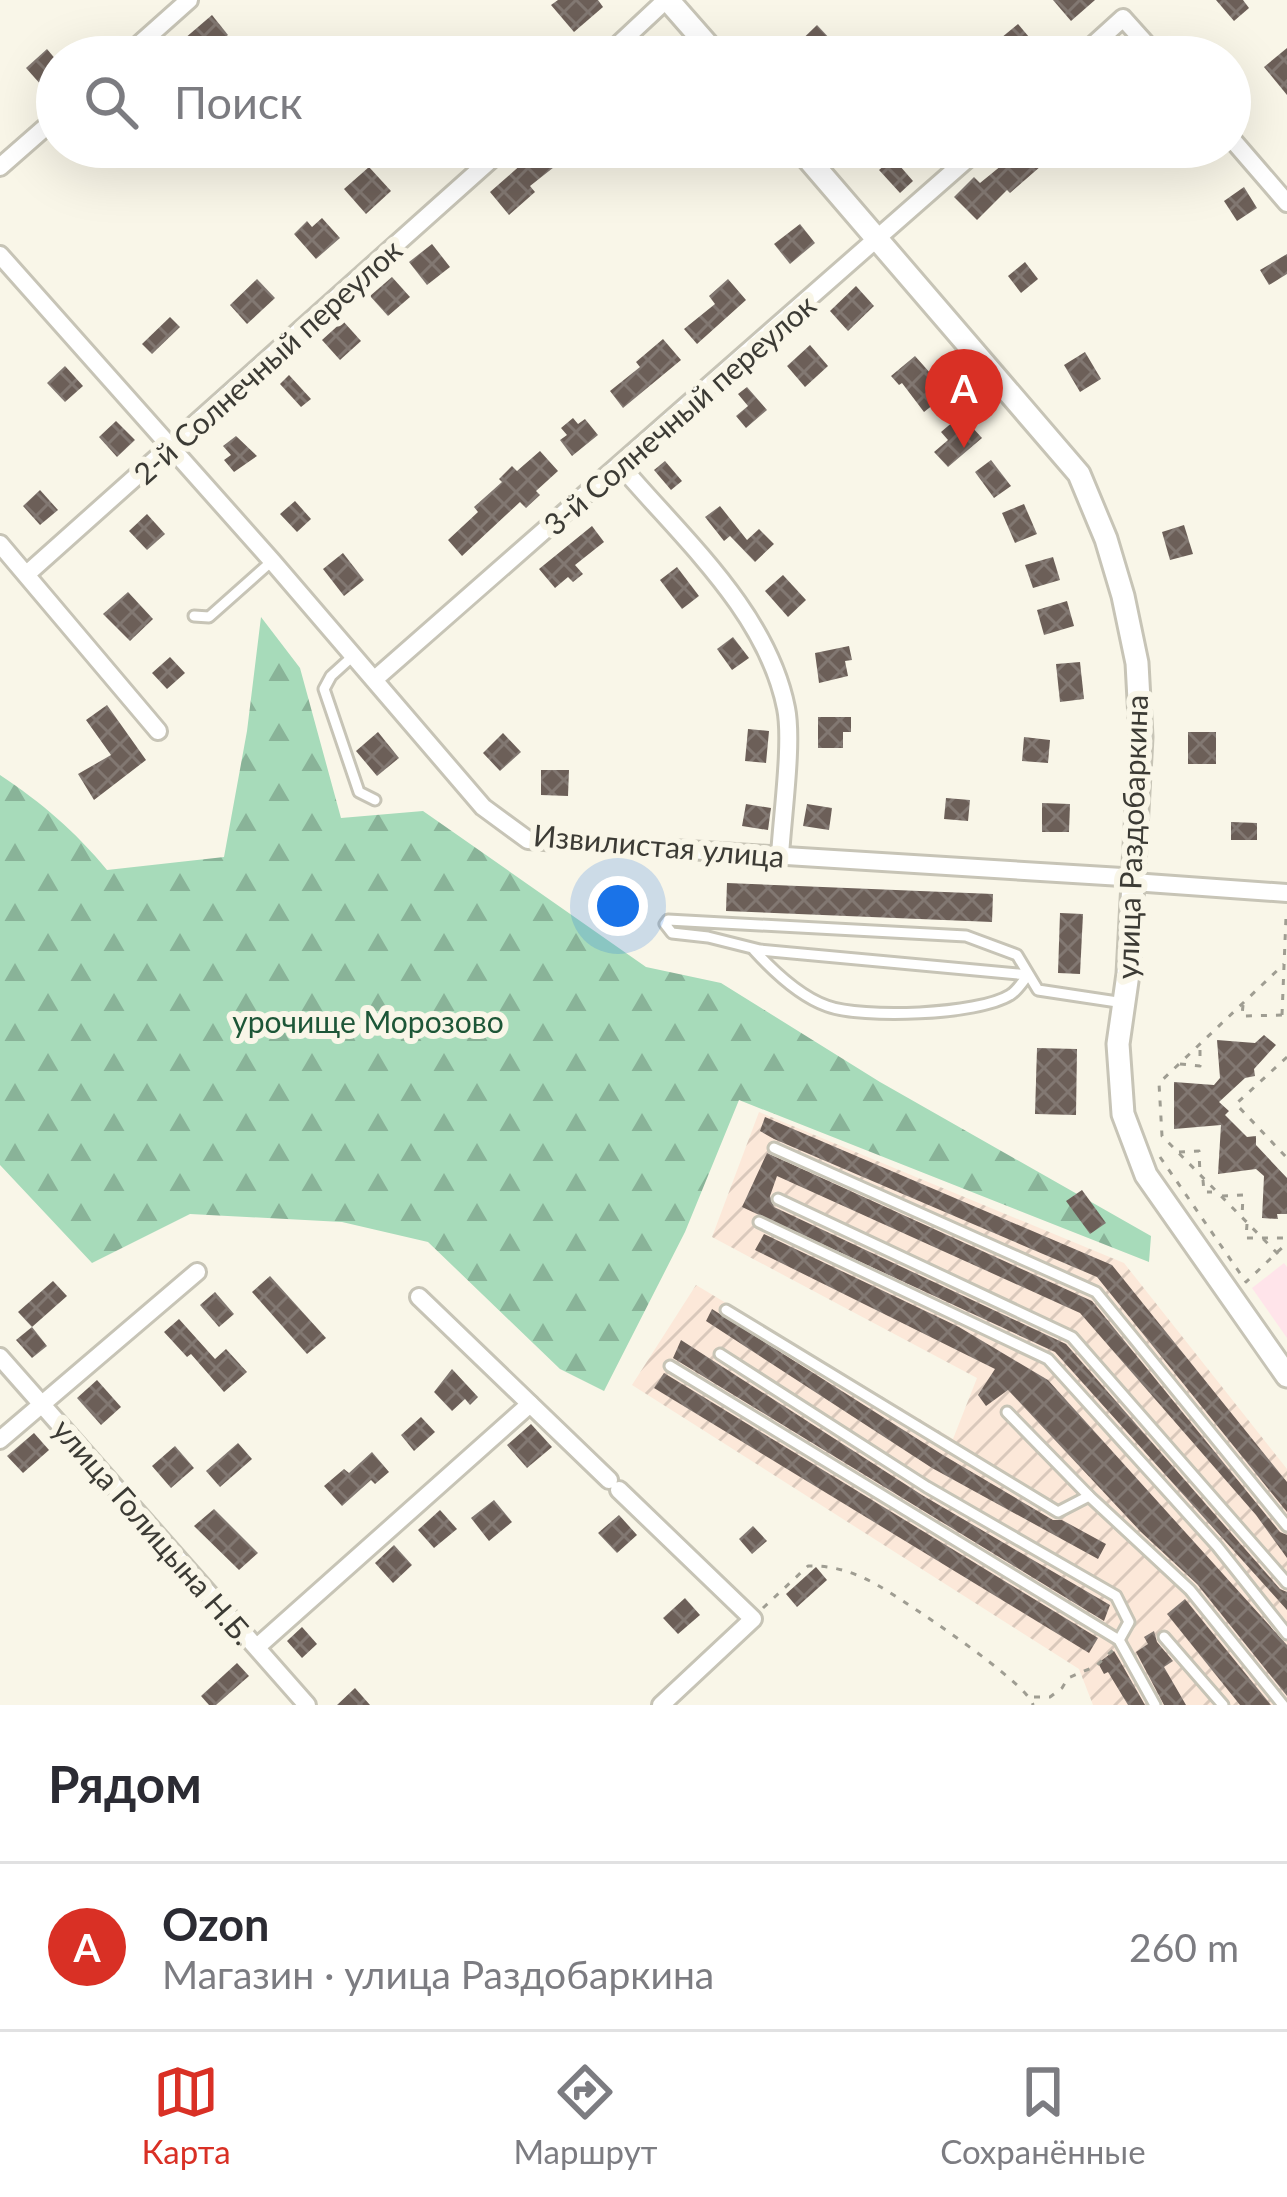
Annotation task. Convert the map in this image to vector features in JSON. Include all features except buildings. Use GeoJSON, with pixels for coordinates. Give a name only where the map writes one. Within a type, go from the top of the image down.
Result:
{"type":"FeatureCollection","features":[{"type":"Feature","properties":{"kind":"street"},"geometry":{"type":"LineString","coordinates":[[149,36],[189,0]]}},
{"type":"Feature","properties":{"kind":"street"},"geometry":{"type":"LineString","coordinates":[[628,36],[667,0],[699,36]]}},
{"type":"Feature","properties":{"kind":"street"},"geometry":{"type":"LineString","coordinates":[[1104,36],[1123,18],[1139,36]]}},
{"type":"Feature","properties":{"kind":"street"},"geometry":{"type":"LineString","coordinates":[[0,167],[36,135]]}},
{"type":"Feature","properties":{"kind":"street"},"geometry":{"type":"LineString","coordinates":[[1251,161],[1287,203]]}},
{"type":"Feature","properties":{"kind":"street","name":"2-й Солнечный переулок"},"geometry":{"type":"LineString","coordinates":[[28,574],[482,168]]}},
{"type":"Feature","properties":{"kind":"street","name":"улица Раздобаркина"},"geometry":{"type":"LineString","coordinates":[[816,168],[1078,474],[1106,539],[1137,663],[1142,736],[1118,1044],[1123,1114],[1146,1175],[1287,1376]]}},
{"type":"Feature","properties":{"kind":"street","name":"3-й Солнечный переулок"},"geometry":{"type":"LineString","coordinates":[[375,679],[958,168]]}},
{"type":"Feature","properties":{"kind":"street","name":"Извилистая улица"},"geometry":{"type":"LineString","coordinates":[[0,255],[483,807],[528,840],[1122,877],[1133,882],[1287,893]]}},
{"type":"Feature","properties":{"kind":"street"},"geometry":{"type":"LineString","coordinates":[[620,466],[723,586],[770,652],[787,712],[780,856]]}},
{"type":"Feature","properties":{"kind":"street"},"geometry":{"type":"LineString","coordinates":[[0,544],[158,731]]}},
{"type":"Feature","properties":{"kind":"street"},"geometry":{"type":"LineString","coordinates":[[0,1440],[197,1272]]}},
{"type":"Feature","properties":{"kind":"street"},"geometry":{"type":"LineString","coordinates":[[419,1297],[753,1619],[661,1705]]}},
{"type":"Feature","properties":{"kind":"street","name":"улица Голицына Н.Б."},"geometry":{"type":"LineString","coordinates":[[0,1357],[307,1705]]}},
{"type":"Feature","properties":{"kind":"street"},"geometry":{"type":"LineString","coordinates":[[257,1647],[530,1404]]}},
{"type":"Feature","properties":{"kind":"lane"},"geometry":{"type":"LineString","coordinates":[[194,616],[208,617],[272,561]]}},
{"type":"Feature","properties":{"kind":"lane"},"geometry":{"type":"LineString","coordinates":[[353,656],[324,689],[359,792],[375,800]]}},
{"type":"Feature","properties":{"kind":"lane"},"geometry":{"type":"LineString","coordinates":[[1028,975],[753,949],[671,933],[665,925],[668,920],[732,920],[966,937],[1017,956],[1038,991],[1124,1003]]}},
{"type":"Feature","properties":{"kind":"lane"},"geometry":{"type":"LineString","coordinates":[[753,949],[800,992],[828,1007],[866,1013],[957,1010],[1011,995],[1028,975]]}},
{"type":"Feature","properties":{"kind":"lane"},"geometry":{"type":"LineString","coordinates":[[774,1148],[1096,1292],[1287,1526]]}},
{"type":"Feature","properties":{"kind":"lane"},"geometry":{"type":"LineString","coordinates":[[778,1199],[1072,1337],[1287,1582]]}},
{"type":"Feature","properties":{"kind":"lane"},"geometry":{"type":"LineString","coordinates":[[759,1222],[1048,1359],[1217,1546],[1287,1634]]}},
{"type":"Feature","properties":{"kind":"lane"},"geometry":{"type":"LineString","coordinates":[[726,1310],[1058,1512],[1088,1496]]}},
{"type":"Feature","properties":{"kind":"lane"},"geometry":{"type":"LineString","coordinates":[[720,1354],[927,1487],[1116,1596],[1129,1622],[1119,1640]]}},
{"type":"Feature","properties":{"kind":"lane"},"geometry":{"type":"LineString","coordinates":[[670,1366],[1119,1640],[1155,1705]]}},
{"type":"Feature","properties":{"kind":"lane"},"geometry":{"type":"LineString","coordinates":[[1007,1412],[1088,1496],[1190,1590],[1283,1705]]}},
{"type":"Feature","properties":{"kind":"lane"},"geometry":{"type":"LineString","coordinates":[[1164,1637],[1223,1705]]}},
{"type":"Feature","properties":{"kind":"path"},"geometry":{"type":"LineString","coordinates":[[1243,1003],[1242,1016],[1284,1018],[1286,917]]}},
{"type":"Feature","properties":{"kind":"path"},"geometry":{"type":"LineString","coordinates":[[1278,1253],[1162,1136],[1159,1083],[1284,964]]}},
{"type":"Feature","properties":{"kind":"path"},"geometry":{"type":"LineString","coordinates":[[1179,1064],[1199,1066],[1200,1045]]}},
{"type":"Feature","properties":{"kind":"path"},"geometry":{"type":"LineString","coordinates":[[1287,1057],[1236,1105],[1287,1159]]}},
{"type":"Feature","properties":{"kind":"path"},"geometry":{"type":"LineString","coordinates":[[1177,1152],[1199,1151],[1202,1177]]}},
{"type":"Feature","properties":{"kind":"path"},"geometry":{"type":"LineString","coordinates":[[1158,1155],[1246,1282],[1287,1241],[1246,1238],[1244,1195],[1218,1194]]}},
{"type":"Feature","properties":{"kind":"path"},"geometry":{"type":"LineString","coordinates":[[753,1619],[808,1566],[833,1567],[880,1586],[1010,1677],[1032,1697],[1033,1705]]}},
{"type":"Feature","properties":{"kind":"path"},"geometry":{"type":"LineString","coordinates":[[1032,1697],[1050,1696],[1068,1678],[1096,1666],[1119,1640]]}},
{"type":"Feature","properties":{"kind":"shaded area"},"geometry":{"type":"Polygon","coordinates":[[[759,1112],[1124,1263],[1287,1469],[1287,1705],[1093,1705],[1079,1669],[632,1385],[696,1285],[953,1439],[977,1378],[712,1237],[759,1112]]]}},
{"type":"Feature","properties":{"kind":"shaded area"},"geometry":{"type":"Polygon","coordinates":[[[1284,1263],[1287,1267],[1287,1338],[1252,1288],[1284,1263]]]}},
{"type":"Feature","properties":{"kind":"green space","name":"урочище Морозово"},"geometry":{"type":"Polygon","coordinates":[[[261,617],[300,668],[341,818],[423,811],[646,967],[721,983],[880,1082],[1151,1236],[1149,1262],[739,1100],[685,1232],[604,1391],[560,1369],[428,1242],[342,1222],[190,1214],[92,1263],[0,1165],[0,775],[57,818],[107,870],[224,857],[261,617]]]}},
{"type":"Feature","properties":{"kind":"place","name":"Ozon"},"geometry":{"type":"Point","coordinates":[964,448]}}]}
